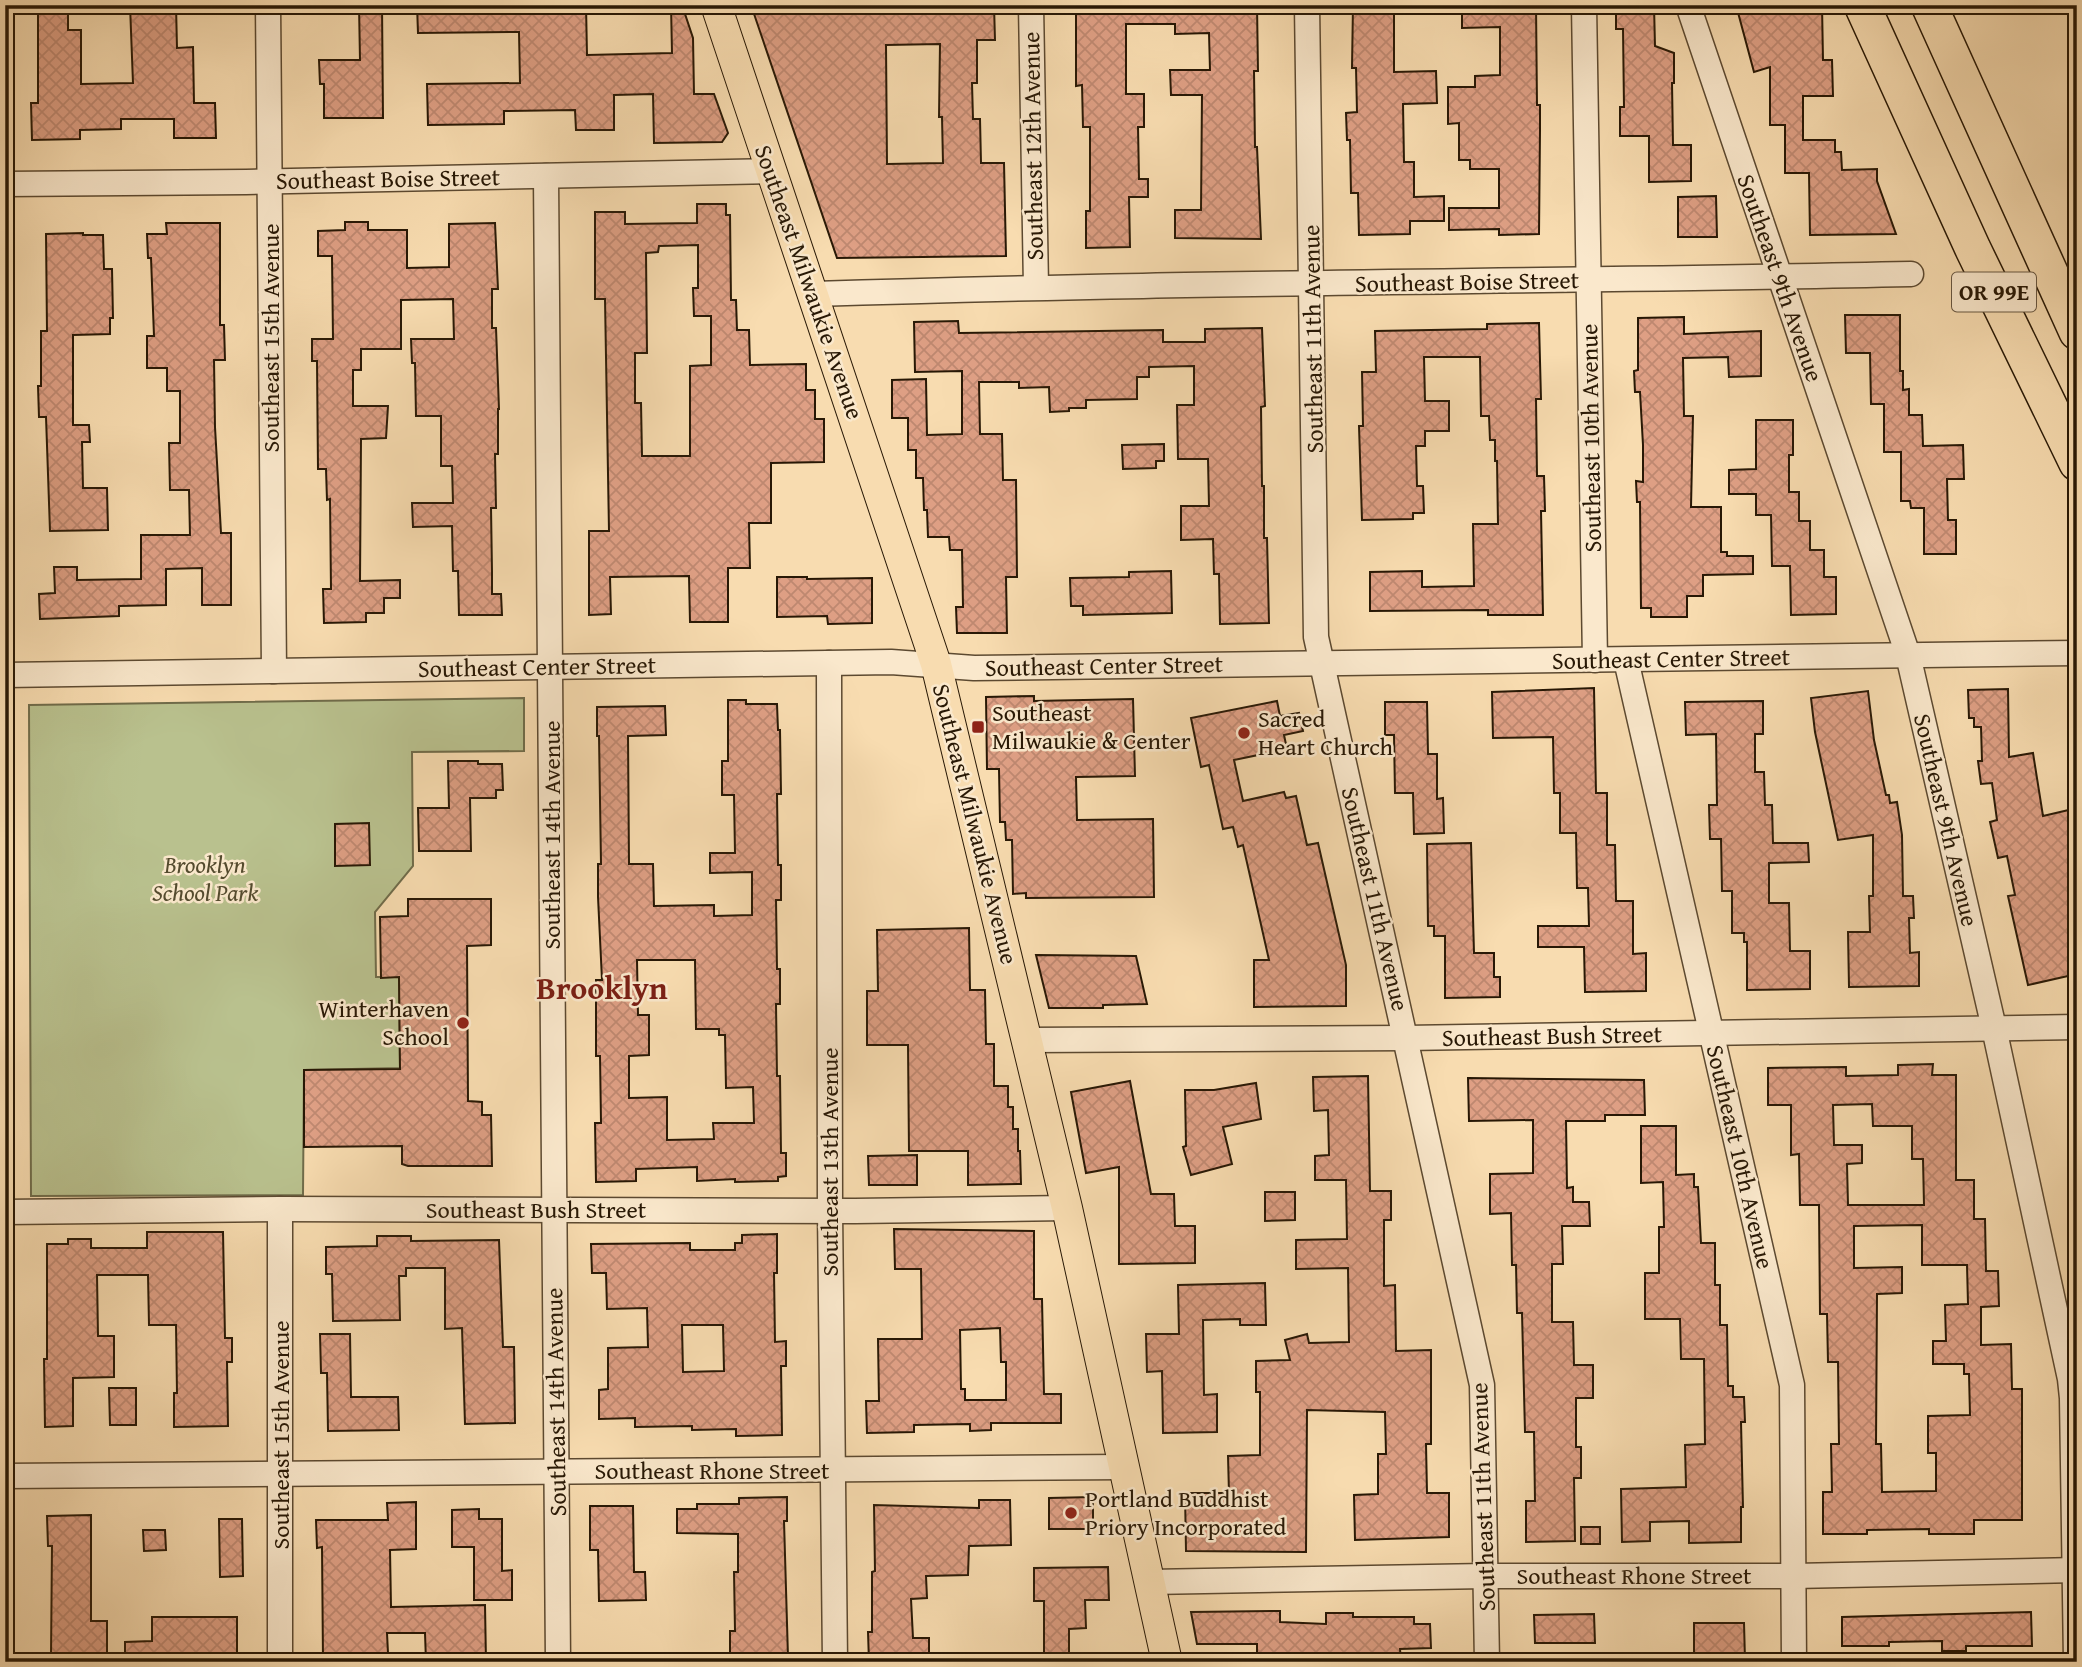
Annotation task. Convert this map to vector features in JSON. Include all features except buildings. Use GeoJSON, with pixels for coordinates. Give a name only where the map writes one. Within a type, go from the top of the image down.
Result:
{"type":"FeatureCollection","features":[{"type":"Feature","properties":{"kind":"highway","name":"OR 99E"},"geometry":{"type":"LineString","coordinates":[[1861,5],[1973,249],[2077,463]]}},
{"type":"Feature","properties":{"kind":"highway","name":"OR 99E"},"geometry":{"type":"LineString","coordinates":[[1929,5],[2077,332]]}},
{"type":"Feature","properties":{"kind":"main road","name":"Southeast Milwaukie Avenue"},"geometry":{"type":"LineString","coordinates":[[716,5],[936,664],[1067,1208],[1167,1662]]}},
{"type":"Feature","properties":{"kind":"street","name":"Southeast 15th Avenue"},"geometry":{"type":"LineString","coordinates":[[268,5],[274,671]]}},
{"type":"Feature","properties":{"kind":"street","name":"Southeast 12th Avenue"},"geometry":{"type":"LineString","coordinates":[[1031,5],[1036,287]]}},
{"type":"Feature","properties":{"kind":"street","name":"Southeast 11th Avenue"},"geometry":{"type":"LineString","coordinates":[[1307,5],[1316,637],[1482,1385],[1487,1662]]}},
{"type":"Feature","properties":{"kind":"street","name":"Southeast 10th Avenue"},"geometry":{"type":"LineString","coordinates":[[1584,5],[1595,660]]}},
{"type":"Feature","properties":{"kind":"street","name":"Southeast 9th Avenue"},"geometry":{"type":"LineString","coordinates":[[1688,5],[1908,655],[1994,1028],[2070,1379],[2076,1662]]}},
{"type":"Feature","properties":{"kind":"street","name":"Southeast Boise Street"},"geometry":{"type":"LineString","coordinates":[[5,184],[772,171]]}},
{"type":"Feature","properties":{"kind":"street","name":"Southeast 14th Avenue"},"geometry":{"type":"LineString","coordinates":[[547,176],[558,1662]]}},
{"type":"Feature","properties":{"kind":"street","name":"Southeast Boise Street"},"geometry":{"type":"LineString","coordinates":[[814,294],[1036,287],[1312,285],[1911,274]]}},
{"type":"Feature","properties":{"kind":"street","name":"Southeast Center Street"},"geometry":{"type":"LineString","coordinates":[[5,675],[891,662],[974,668],[2077,653]]}},
{"type":"Feature","properties":{"kind":"street","name":"Southeast 10th Avenue"},"geometry":{"type":"LineString","coordinates":[[1626,660],[1792,1385],[1794,1662]]}},
{"type":"Feature","properties":{"kind":"street","name":"Southeast 13th Avenue"},"geometry":{"type":"LineString","coordinates":[[829,663],[830,1210],[835,1662]]}},
{"type":"Feature","properties":{"kind":"street","name":"Southeast Bush Street"},"geometry":{"type":"LineString","coordinates":[[1027,1040],[1406,1038],[2077,1027]]}},
{"type":"Feature","properties":{"kind":"street","name":"Southeast Bush Street"},"geometry":{"type":"LineString","coordinates":[[5,1212],[1067,1208]]}},
{"type":"Feature","properties":{"kind":"street","name":"Southeast 15th Avenue"},"geometry":{"type":"LineString","coordinates":[[280,1209],[281,1662]]}},
{"type":"Feature","properties":{"kind":"street","name":"Southeast Rhone Street"},"geometry":{"type":"LineString","coordinates":[[5,1476],[1124,1467]]}},
{"type":"Feature","properties":{"kind":"street","name":"Southeast Rhone Street"},"geometry":{"type":"LineString","coordinates":[[1150,1582],[1486,1576],[1794,1576],[2075,1570]]}},
{"type":"Feature","properties":{"kind":"green space","name":"Brooklyn School Park"},"geometry":{"type":"Polygon","coordinates":[[[524,698],[524,751],[412,752],[413,866],[375,912],[376,977],[399,977],[400,1068],[304,1070],[303,1195],[31,1196],[29,705],[524,698]]]}},
{"type":"Feature","properties":{"kind":"place","name":"Southeast Milwaukie & Center"},"geometry":{"type":"Point","coordinates":[978,727]}},
{"type":"Feature","properties":{"kind":"place","name":"Sacred Heart Church"},"geometry":{"type":"Point","coordinates":[1244,733]}},
{"type":"Feature","properties":{"kind":"place","name":"Winterhaven School"},"geometry":{"type":"Point","coordinates":[463,1023]}},
{"type":"Feature","properties":{"kind":"place","name":"Portland Buddhist Priory Incorporated"},"geometry":{"type":"Point","coordinates":[1071,1513]}},
{"type":"Feature","properties":{"kind":"district","name":"Brooklyn"},"geometry":{"type":"Point","coordinates":[602,988]}}]}
